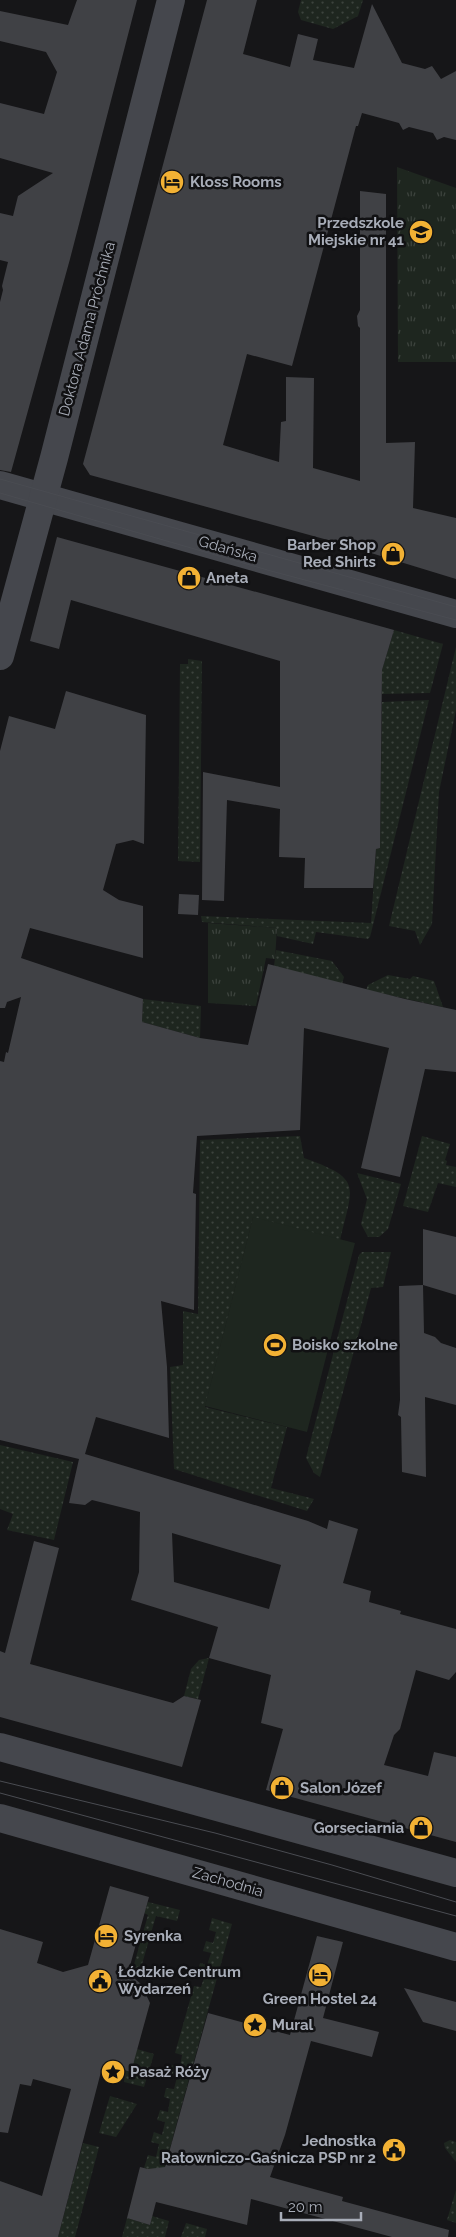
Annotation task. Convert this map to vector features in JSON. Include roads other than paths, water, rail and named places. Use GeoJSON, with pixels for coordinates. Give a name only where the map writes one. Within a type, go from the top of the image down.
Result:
{"type":"FeatureCollection","features":[{"type":"Feature","properties":{"kind":"street","name":"Doktora Adama Próchnika"},"geometry":{"type":"LineString","coordinates":[[0,656],[43,497],[171,0]]}},
{"type":"Feature","properties":{"kind":"street","name":"Gdańska"},"geometry":{"type":"LineString","coordinates":[[0,485],[456,614]]}},
{"type":"Feature","properties":{"kind":"street"},"geometry":{"type":"LineString","coordinates":[[0,1748],[456,1873]]}},
{"type":"Feature","properties":{"kind":"street","name":"Zachodnia"},"geometry":{"type":"LineString","coordinates":[[0,1818],[456,1947]]}},
{"type":"Feature","properties":{"kind":"tram line"},"geometry":{"type":"LineString","coordinates":[[0,479],[456,607]]}},
{"type":"Feature","properties":{"kind":"tram line"},"geometry":{"type":"LineString","coordinates":[[0,493],[271,571],[456,620]]}},
{"type":"Feature","properties":{"kind":"tram line"},"geometry":{"type":"LineString","coordinates":[[0,1781],[215,1833],[456,1902]]}},
{"type":"Feature","properties":{"kind":"tram line"},"geometry":{"type":"LineString","coordinates":[[0,1793],[456,1916]]}},
{"type":"Feature","properties":{"kind":"place","name":"Kloss Rooms"},"geometry":{"type":"Point","coordinates":[172,182]}},
{"type":"Feature","properties":{"kind":"place","name":"Przedszkole Miejskie nr 41"},"geometry":{"type":"Point","coordinates":[421,232]}},
{"type":"Feature","properties":{"kind":"place","name":"Barber Shop Red Shirts"},"geometry":{"type":"Point","coordinates":[393,554]}},
{"type":"Feature","properties":{"kind":"place","name":"Aneta"},"geometry":{"type":"Point","coordinates":[189,578]}},
{"type":"Feature","properties":{"kind":"place","name":"Boisko szkolne"},"geometry":{"type":"Point","coordinates":[275,1345]}},
{"type":"Feature","properties":{"kind":"place","name":"Salon Józef"},"geometry":{"type":"Point","coordinates":[282,1788]}},
{"type":"Feature","properties":{"kind":"place","name":"Gorseciarnia"},"geometry":{"type":"Point","coordinates":[421,1828]}},
{"type":"Feature","properties":{"kind":"place","name":"Syrenka"},"geometry":{"type":"Point","coordinates":[106,1936]}},
{"type":"Feature","properties":{"kind":"place","name":"Green Hostel 24"},"geometry":{"type":"Point","coordinates":[320,1975]}},
{"type":"Feature","properties":{"kind":"place","name":"Łódzkie Centrum Wydarzeń"},"geometry":{"type":"Point","coordinates":[100,1981]}},
{"type":"Feature","properties":{"kind":"place","name":"Mural"},"geometry":{"type":"Point","coordinates":[255,2025]}},
{"type":"Feature","properties":{"kind":"place","name":"Pasaż Róży"},"geometry":{"type":"Point","coordinates":[113,2072]}},
{"type":"Feature","properties":{"kind":"place","name":"Jednostka Ratowniczo-Gaśnicza PSP nr 2"},"geometry":{"type":"Point","coordinates":[394,2150]}}]}
